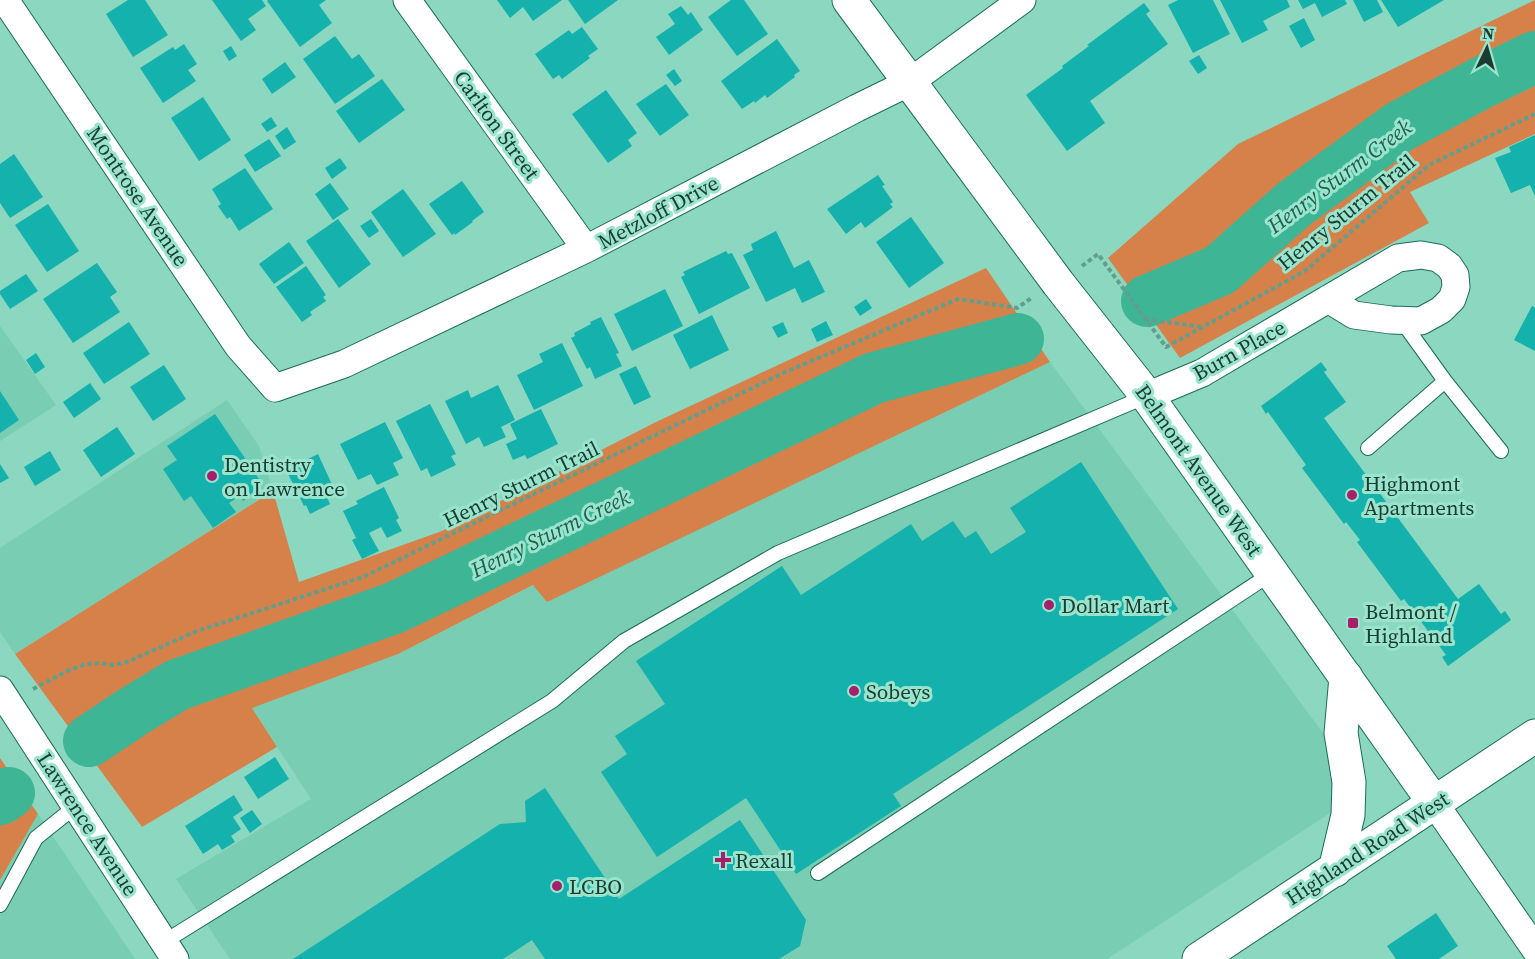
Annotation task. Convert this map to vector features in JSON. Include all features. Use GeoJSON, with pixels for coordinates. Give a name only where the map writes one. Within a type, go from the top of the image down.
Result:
{"type":"FeatureCollection","features":[{"type":"Feature","properties":{"kind":"street","name":"Montrose Avenue"},"geometry":{"type":"LineString","coordinates":[[5,0],[238,346],[275,388]]}},
{"type":"Feature","properties":{"kind":"street","name":"Carlton Street"},"geometry":{"type":"LineString","coordinates":[[407,0],[586,249]]}},
{"type":"Feature","properties":{"kind":"street","name":"Belmont Avenue West"},"geometry":{"type":"LineString","coordinates":[[849,0],[1058,283],[1147,396],[1535,949]]}},
{"type":"Feature","properties":{"kind":"street","name":"Metzloff Drive"},"geometry":{"type":"LineString","coordinates":[[275,388],[344,364],[586,249],[910,82],[1022,0]]}},
{"type":"Feature","properties":{"kind":"street","name":"Burn Place"},"geometry":{"type":"LineString","coordinates":[[1147,396],[1202,373],[1328,299],[1398,258],[1421,255],[1438,258],[1449,266],[1455,275],[1456,286],[1452,299],[1441,310],[1421,321],[1354,315],[1328,299]]}},
{"type":"Feature","properties":{"kind":"street"},"geometry":{"type":"LineString","coordinates":[[1335,870],[1348,815],[1349,782],[1341,733],[1346,677]]}},
{"type":"Feature","properties":{"kind":"street","name":"Lawrence Avenue"},"geometry":{"type":"LineString","coordinates":[[12,692],[76,806],[170,951]]}},
{"type":"Feature","properties":{"kind":"street","name":"Highland Road West"},"geometry":{"type":"LineString","coordinates":[[1199,959],[1535,736]]}},
{"type":"Feature","properties":{"kind":"lane"},"geometry":{"type":"LineString","coordinates":[[1401,320],[1500,451]]}},
{"type":"Feature","properties":{"kind":"lane"},"geometry":{"type":"LineString","coordinates":[[1368,448],[1445,381]]}},
{"type":"Feature","properties":{"kind":"lane"},"geometry":{"type":"LineString","coordinates":[[170,951],[552,701],[624,641],[778,553],[1147,396]]}},
{"type":"Feature","properties":{"kind":"lane"},"geometry":{"type":"LineString","coordinates":[[818,873],[1272,573]]}},
{"type":"Feature","properties":{"kind":"lane"},"geometry":{"type":"LineString","coordinates":[[0,904],[36,838],[76,806]]}},
{"type":"Feature","properties":{"kind":"path","name":"Henry Sturm Trail"},"geometry":{"type":"LineString","coordinates":[[1088,262],[1098,254],[1166,347],[1305,271],[1429,165],[1535,114]]}},
{"type":"Feature","properties":{"kind":"path","name":"Henry Sturm Trail"},"geometry":{"type":"LineString","coordinates":[[12,692],[86,664],[113,665],[127,662],[197,631],[363,577],[783,373],[958,299],[1017,308],[1024,304]]}},
{"type":"Feature","properties":{"kind":"path"},"geometry":{"type":"LineString","coordinates":[[1145,319],[1204,327]]}},
{"type":"Feature","properties":{"kind":"shaded area"},"geometry":{"type":"Polygon","coordinates":[[[1535,0],[1535,134],[1410,192],[1429,223],[1180,358],[1108,258],[1238,144],[1535,0]]]}},
{"type":"Feature","properties":{"kind":"shaded area"},"geometry":{"type":"Polygon","coordinates":[[[986,268],[1050,362],[547,602],[533,585],[398,654],[252,708],[277,747],[142,827],[15,654],[273,491],[299,582],[442,531],[656,422],[986,268]]]}},
{"type":"Feature","properties":{"kind":"shaded area"},"geometry":{"type":"Polygon","coordinates":[[[0,326],[56,405],[0,441],[0,326]]]}},
{"type":"Feature","properties":{"kind":"shaded area"},"geometry":{"type":"Polygon","coordinates":[[[1050,362],[1356,778],[1347,802],[1107,959],[230,959],[176,879],[311,799],[252,708],[398,654],[534,585],[547,601],[1050,362]]]}},
{"type":"Feature","properties":{"kind":"shaded area"},"geometry":{"type":"Polygon","coordinates":[[[227,400],[259,446],[273,491],[15,654],[0,632],[0,548],[227,400]]]}},
{"type":"Feature","properties":{"kind":"shaded area"},"geometry":{"type":"Polygon","coordinates":[[[0,758],[38,814],[0,880],[0,758]]]}},
{"type":"Feature","properties":{"kind":"shaded area"},"geometry":{"type":"Polygon","coordinates":[[[38,814],[135,959],[0,959],[0,880],[38,814]]]}},
{"type":"Feature","properties":{"kind":"building"},"geometry":{"type":"Polygon","coordinates":[[[128,0],[145,0],[168,35],[133,57],[106,14],[128,0]]]}},
{"type":"Feature","properties":{"kind":"building"},"geometry":{"type":"Polygon","coordinates":[[[212,0],[262,0],[266,6],[248,19],[256,30],[241,41],[212,0]]]}},
{"type":"Feature","properties":{"kind":"building"},"geometry":{"type":"Polygon","coordinates":[[[268,0],[326,0],[319,5],[332,23],[300,47],[268,0]]]}},
{"type":"Feature","properties":{"kind":"building"},"geometry":{"type":"Polygon","coordinates":[[[497,0],[562,0],[533,21],[523,7],[510,18],[497,0]]]}},
{"type":"Feature","properties":{"kind":"building"},"geometry":{"type":"Polygon","coordinates":[[[568,0],[618,0],[585,24],[568,0]]]}},
{"type":"Feature","properties":{"kind":"building"},"geometry":{"type":"Polygon","coordinates":[[[731,0],[744,0],[768,34],[737,56],[708,17],[731,0]]]}},
{"type":"Feature","properties":{"kind":"building"},"geometry":{"type":"Polygon","coordinates":[[[1178,0],[1213,0],[1230,34],[1193,53],[1168,5],[1178,0]]]}},
{"type":"Feature","properties":{"kind":"building"},"geometry":{"type":"Polygon","coordinates":[[[1220,0],[1287,0],[1290,7],[1263,21],[1268,30],[1242,43],[1220,0]]]}},
{"type":"Feature","properties":{"kind":"building"},"geometry":{"type":"Polygon","coordinates":[[[1298,0],[1345,0],[1347,4],[1322,17],[1315,3],[1303,9],[1298,0]]]}},
{"type":"Feature","properties":{"kind":"building"},"geometry":{"type":"Polygon","coordinates":[[[1353,0],[1377,0],[1383,12],[1364,22],[1353,0]]]}},
{"type":"Feature","properties":{"kind":"building"},"geometry":{"type":"Polygon","coordinates":[[[1381,0],[1444,0],[1398,27],[1381,0]]]}},
{"type":"Feature","properties":{"kind":"building"},"geometry":{"type":"Polygon","coordinates":[[[1144,3],[1150,11],[1146,14],[1168,44],[1090,101],[1105,123],[1067,151],[1026,95],[1063,68],[1062,66],[1089,46],[1087,45],[1144,3]]]}},
{"type":"Feature","properties":{"kind":"building"},"geometry":{"type":"Polygon","coordinates":[[[681,6],[688,15],[691,12],[703,30],[669,55],[656,37],[675,24],[668,14],[681,6]]]}},
{"type":"Feature","properties":{"kind":"building"},"geometry":{"type":"Polygon","coordinates":[[[1304,18],[1315,40],[1301,48],[1289,26],[1304,18]]]}},
{"type":"Feature","properties":{"kind":"building"},"geometry":{"type":"Polygon","coordinates":[[[582,27],[598,49],[562,79],[559,75],[553,79],[535,54],[569,30],[572,34],[582,27]]]}},
{"type":"Feature","properties":{"kind":"building"},"geometry":{"type":"Polygon","coordinates":[[[335,36],[352,59],[359,54],[375,76],[335,104],[303,59],[335,36]]]}},
{"type":"Feature","properties":{"kind":"building"},"geometry":{"type":"Polygon","coordinates":[[[777,39],[800,71],[767,98],[765,95],[742,109],[721,81],[777,39]]]}},
{"type":"Feature","properties":{"kind":"building"},"geometry":{"type":"Polygon","coordinates":[[[184,44],[197,64],[188,70],[196,81],[163,103],[140,68],[173,47],[175,50],[184,44]]]}},
{"type":"Feature","properties":{"kind":"building"},"geometry":{"type":"Polygon","coordinates":[[[231,46],[237,56],[229,61],[223,51],[231,46]]]}},
{"type":"Feature","properties":{"kind":"building"},"geometry":{"type":"Polygon","coordinates":[[[1199,55],[1207,68],[1198,74],[1189,61],[1199,55]]]}},
{"type":"Feature","properties":{"kind":"building"},"geometry":{"type":"Polygon","coordinates":[[[285,62],[296,77],[272,94],[262,79],[285,62]]]}},
{"type":"Feature","properties":{"kind":"building"},"geometry":{"type":"Polygon","coordinates":[[[674,69],[682,81],[675,86],[666,75],[674,69]]]}},
{"type":"Feature","properties":{"kind":"building"},"geometry":{"type":"Polygon","coordinates":[[[382,79],[405,110],[359,143],[336,111],[382,79]]]}},
{"type":"Feature","properties":{"kind":"building"},"geometry":{"type":"Polygon","coordinates":[[[666,84],[689,115],[660,136],[636,104],[666,84]]]}},
{"type":"Feature","properties":{"kind":"building"},"geometry":{"type":"Polygon","coordinates":[[[606,90],[637,133],[628,140],[632,146],[608,163],[572,114],[606,90]]]}},
{"type":"Feature","properties":{"kind":"building"},"geometry":{"type":"Polygon","coordinates":[[[203,97],[231,140],[199,161],[171,118],[203,97]]]}},
{"type":"Feature","properties":{"kind":"building"},"geometry":{"type":"Polygon","coordinates":[[[271,117],[277,126],[267,132],[261,124],[271,117]]]}},
{"type":"Feature","properties":{"kind":"building"},"geometry":{"type":"Polygon","coordinates":[[[287,127],[296,142],[284,150],[275,136],[287,127]]]}},
{"type":"Feature","properties":{"kind":"building"},"geometry":{"type":"Polygon","coordinates":[[[1535,135],[1535,196],[1530,185],[1511,193],[1495,158],[1511,152],[1509,147],[1535,135]]]}},
{"type":"Feature","properties":{"kind":"building"},"geometry":{"type":"Polygon","coordinates":[[[269,139],[281,156],[255,172],[244,155],[269,139]]]}},
{"type":"Feature","properties":{"kind":"building"},"geometry":{"type":"Polygon","coordinates":[[[14,154],[43,197],[10,218],[0,203],[0,164],[14,154]]]}},
{"type":"Feature","properties":{"kind":"building"},"geometry":{"type":"Polygon","coordinates":[[[340,158],[347,168],[332,179],[325,168],[340,158]]]}},
{"type":"Feature","properties":{"kind":"building"},"geometry":{"type":"Polygon","coordinates":[[[245,168],[273,209],[239,231],[230,217],[227,219],[218,206],[221,204],[212,189],[245,168]]]}},
{"type":"Feature","properties":{"kind":"building"},"geometry":{"type":"Polygon","coordinates":[[[878,175],[885,185],[882,186],[893,202],[890,204],[893,207],[865,228],[861,222],[846,234],[827,209],[878,175]]]}},
{"type":"Feature","properties":{"kind":"building"},"geometry":{"type":"Polygon","coordinates":[[[462,181],[484,212],[452,235],[429,204],[462,181]]]}},
{"type":"Feature","properties":{"kind":"building"},"geometry":{"type":"Polygon","coordinates":[[[330,183],[349,209],[333,220],[315,194],[330,183]]]}},
{"type":"Feature","properties":{"kind":"building"},"geometry":{"type":"Polygon","coordinates":[[[403,189],[436,234],[403,257],[371,212],[403,189]]]}},
{"type":"Feature","properties":{"kind":"building"},"geometry":{"type":"Polygon","coordinates":[[[48,204],[79,251],[47,272],[15,225],[48,204]]]}},
{"type":"Feature","properties":{"kind":"building"},"geometry":{"type":"Polygon","coordinates":[[[911,217],[944,263],[909,288],[876,242],[911,217]]]}},
{"type":"Feature","properties":{"kind":"building"},"geometry":{"type":"Polygon","coordinates":[[[338,219],[371,264],[339,288],[306,241],[338,219]]]}},
{"type":"Feature","properties":{"kind":"building"},"geometry":{"type":"Polygon","coordinates":[[[371,219],[379,231],[369,238],[360,226],[371,219]]]}},
{"type":"Feature","properties":{"kind":"building"},"geometry":{"type":"Polygon","coordinates":[[[776,231],[794,268],[809,260],[825,292],[802,303],[795,288],[766,302],[743,255],[753,250],[751,244],[776,231]]]}},
{"type":"Feature","properties":{"kind":"building"},"geometry":{"type":"Polygon","coordinates":[[[289,242],[304,263],[274,284],[259,264],[289,242]]]}},
{"type":"Feature","properties":{"kind":"building"},"geometry":{"type":"Polygon","coordinates":[[[726,251],[728,254],[732,253],[750,288],[699,314],[681,277],[685,275],[683,272],[726,251]]]}},
{"type":"Feature","properties":{"kind":"building"},"geometry":{"type":"Polygon","coordinates":[[[97,263],[117,292],[110,297],[120,312],[73,343],[43,299],[97,263]]]}},
{"type":"Feature","properties":{"kind":"building"},"geometry":{"type":"Polygon","coordinates":[[[306,266],[326,295],[323,297],[326,301],[310,312],[312,315],[302,322],[276,287],[306,266]]]}},
{"type":"Feature","properties":{"kind":"building"},"geometry":{"type":"Polygon","coordinates":[[[26,274],[38,291],[10,309],[0,291],[26,274]]]}},
{"type":"Feature","properties":{"kind":"building"},"geometry":{"type":"Polygon","coordinates":[[[665,289],[683,326],[632,351],[614,314],[665,289]]]}},
{"type":"Feature","properties":{"kind":"building"},"geometry":{"type":"Polygon","coordinates":[[[866,299],[872,308],[860,316],[854,307],[866,299]]]}},
{"type":"Feature","properties":{"kind":"building"},"geometry":{"type":"Polygon","coordinates":[[[1532,306],[1535,307],[1535,351],[1514,340],[1532,306]]]}},
{"type":"Feature","properties":{"kind":"building"},"geometry":{"type":"Polygon","coordinates":[[[712,315],[729,350],[690,369],[673,335],[712,315]]]}},
{"type":"Feature","properties":{"kind":"building"},"geometry":{"type":"Polygon","coordinates":[[[601,317],[619,353],[616,354],[622,366],[595,379],[590,367],[587,369],[571,338],[575,336],[574,333],[601,317]]]}},
{"type":"Feature","properties":{"kind":"building"},"geometry":{"type":"Polygon","coordinates":[[[826,321],[833,335],[817,342],[811,329],[826,321]]]}},
{"type":"Feature","properties":{"kind":"building"},"geometry":{"type":"Polygon","coordinates":[[[129,322],[150,354],[104,384],[83,353],[129,322]]]}},
{"type":"Feature","properties":{"kind":"building"},"geometry":{"type":"Polygon","coordinates":[[[783,322],[788,333],[778,338],[772,327],[783,322]]]}},
{"type":"Feature","properties":{"kind":"building"},"geometry":{"type":"Polygon","coordinates":[[[562,343],[583,386],[534,410],[517,375],[543,362],[539,354],[562,343]]]}},
{"type":"Feature","properties":{"kind":"building"},"geometry":{"type":"Polygon","coordinates":[[[36,353],[45,367],[35,374],[26,360],[36,353]]]}},
{"type":"Feature","properties":{"kind":"building","name":"Highmont Apartments"},"geometry":{"type":"Polygon","coordinates":[[[1321,362],[1327,370],[1324,372],[1346,402],[1324,418],[1458,599],[1479,584],[1501,614],[1505,611],[1511,620],[1448,666],[1442,657],[1446,655],[1404,599],[1401,601],[1357,542],[1360,540],[1346,522],[1344,524],[1302,468],[1306,465],[1268,412],[1266,414],[1261,406],[1321,362]]]}},
{"type":"Feature","properties":{"kind":"building"},"geometry":{"type":"Polygon","coordinates":[[[164,365],[186,399],[153,421],[130,387],[164,365]]]}},
{"type":"Feature","properties":{"kind":"building"},"geometry":{"type":"Polygon","coordinates":[[[636,366],[651,397],[634,405],[619,374],[636,366]]]}},
{"type":"Feature","properties":{"kind":"building"},"geometry":{"type":"Polygon","coordinates":[[[90,383],[101,399],[74,418],[63,402],[90,383]]]}},
{"type":"Feature","properties":{"kind":"building"},"geometry":{"type":"Polygon","coordinates":[[[498,385],[515,420],[501,427],[506,437],[484,447],[479,437],[466,444],[445,401],[468,390],[471,398],[498,385]]]}},
{"type":"Feature","properties":{"kind":"building"},"geometry":{"type":"Polygon","coordinates":[[[0,391],[19,420],[0,433],[0,391]]]}},
{"type":"Feature","properties":{"kind":"building"},"geometry":{"type":"Polygon","coordinates":[[[430,404],[456,454],[451,456],[456,465],[431,477],[427,468],[421,471],[396,421],[430,404]]]}},
{"type":"Feature","properties":{"kind":"building"},"geometry":{"type":"Polygon","coordinates":[[[541,409],[558,444],[527,459],[525,455],[513,460],[506,444],[517,439],[510,424],[541,409]]]}},
{"type":"Feature","properties":{"kind":"building","name":"Dentistry on Lawrence"},"geometry":{"type":"Polygon","coordinates":[[[215,414],[261,482],[255,486],[259,490],[243,501],[240,496],[229,503],[236,512],[213,528],[191,496],[184,501],[163,469],[177,460],[167,446],[215,414]]]}},
{"type":"Feature","properties":{"kind":"building"},"geometry":{"type":"Polygon","coordinates":[[[385,422],[403,458],[393,463],[399,475],[377,485],[371,474],[358,480],[340,444],[385,422]]]}},
{"type":"Feature","properties":{"kind":"building"},"geometry":{"type":"Polygon","coordinates":[[[117,427],[135,454],[101,477],[83,450],[117,427]]]}},
{"type":"Feature","properties":{"kind":"building"},"geometry":{"type":"Polygon","coordinates":[[[50,451],[61,470],[35,486],[24,467],[50,451]]]}},
{"type":"Feature","properties":{"kind":"building"},"geometry":{"type":"Polygon","coordinates":[[[318,454],[335,491],[326,495],[330,504],[310,514],[286,470],[318,454]]]}},
{"type":"Feature","properties":{"kind":"building","name":"Sobeys"},"geometry":{"type":"Polygon","coordinates":[[[1081,462],[1178,609],[893,794],[901,806],[796,874],[746,798],[657,857],[601,772],[627,754],[615,736],[665,704],[636,661],[782,566],[801,595],[911,524],[922,541],[953,521],[965,538],[976,531],[991,554],[1026,532],[1010,508],[1081,462]]]}},
{"type":"Feature","properties":{"kind":"building"},"geometry":{"type":"Polygon","coordinates":[[[0,464],[9,478],[0,483],[0,464]]]}},
{"type":"Feature","properties":{"kind":"building"},"geometry":{"type":"Polygon","coordinates":[[[384,487],[399,518],[396,520],[402,531],[387,538],[381,527],[369,533],[379,551],[362,559],[352,540],[356,538],[343,511],[358,504],[356,501],[384,487]]]}},
{"type":"Feature","properties":{"kind":"building"},"geometry":{"type":"Polygon","coordinates":[[[275,757],[289,779],[258,799],[244,777],[275,757]]]}},
{"type":"Feature","properties":{"kind":"building"},"geometry":{"type":"Polygon","coordinates":[[[545,788],[619,899],[740,820],[806,920],[800,946],[779,959],[545,959],[532,940],[503,959],[293,959],[500,824],[526,822],[525,801],[545,788]]]}},
{"type":"Feature","properties":{"kind":"building"},"geometry":{"type":"Polygon","coordinates":[[[234,795],[243,810],[233,817],[241,829],[231,836],[235,842],[222,850],[218,844],[203,854],[185,826],[234,795]]]}},
{"type":"Feature","properties":{"kind":"building"},"geometry":{"type":"Polygon","coordinates":[[[252,810],[262,824],[250,833],[240,818],[252,810]]]}},
{"type":"Feature","properties":{"kind":"building"},"geometry":{"type":"Polygon","coordinates":[[[1436,913],[1458,946],[1439,959],[1396,959],[1387,946],[1436,913]]]}},
{"type":"Feature","properties":{"kind":"waterway","name":"Henry Sturm Creek"},"geometry":{"type":"LineString","coordinates":[[1147,301],[1220,270],[1294,204],[1399,127],[1535,57]]}},
{"type":"Feature","properties":{"kind":"waterway","name":"Henry Sturm Creek"},"geometry":{"type":"LineString","coordinates":[[89,741],[177,685],[394,608],[874,378],[1018,339]]}},
{"type":"Feature","properties":{"kind":"waterway","name":"Henry Sturm Creek"},"geometry":{"type":"LineString","coordinates":[[0,799],[9,793]]}},
{"type":"Feature","properties":{"kind":"place","name":"Dentistry on Lawrence"},"geometry":{"type":"Point","coordinates":[212,476]}},
{"type":"Feature","properties":{"kind":"place","name":"Highmont Apartments"},"geometry":{"type":"Point","coordinates":[1352,495]}},
{"type":"Feature","properties":{"kind":"place","name":"Dollar Mart"},"geometry":{"type":"Point","coordinates":[1049,605]}},
{"type":"Feature","properties":{"kind":"place","name":"Belmont / Highland"},"geometry":{"type":"Point","coordinates":[1353,623]}},
{"type":"Feature","properties":{"kind":"place","name":"Sobeys"},"geometry":{"type":"Point","coordinates":[854,691]}},
{"type":"Feature","properties":{"kind":"place","name":"Rexall"},"geometry":{"type":"Point","coordinates":[723,860]}},
{"type":"Feature","properties":{"kind":"place","name":"LCBO"},"geometry":{"type":"Point","coordinates":[557,886]}}]}
